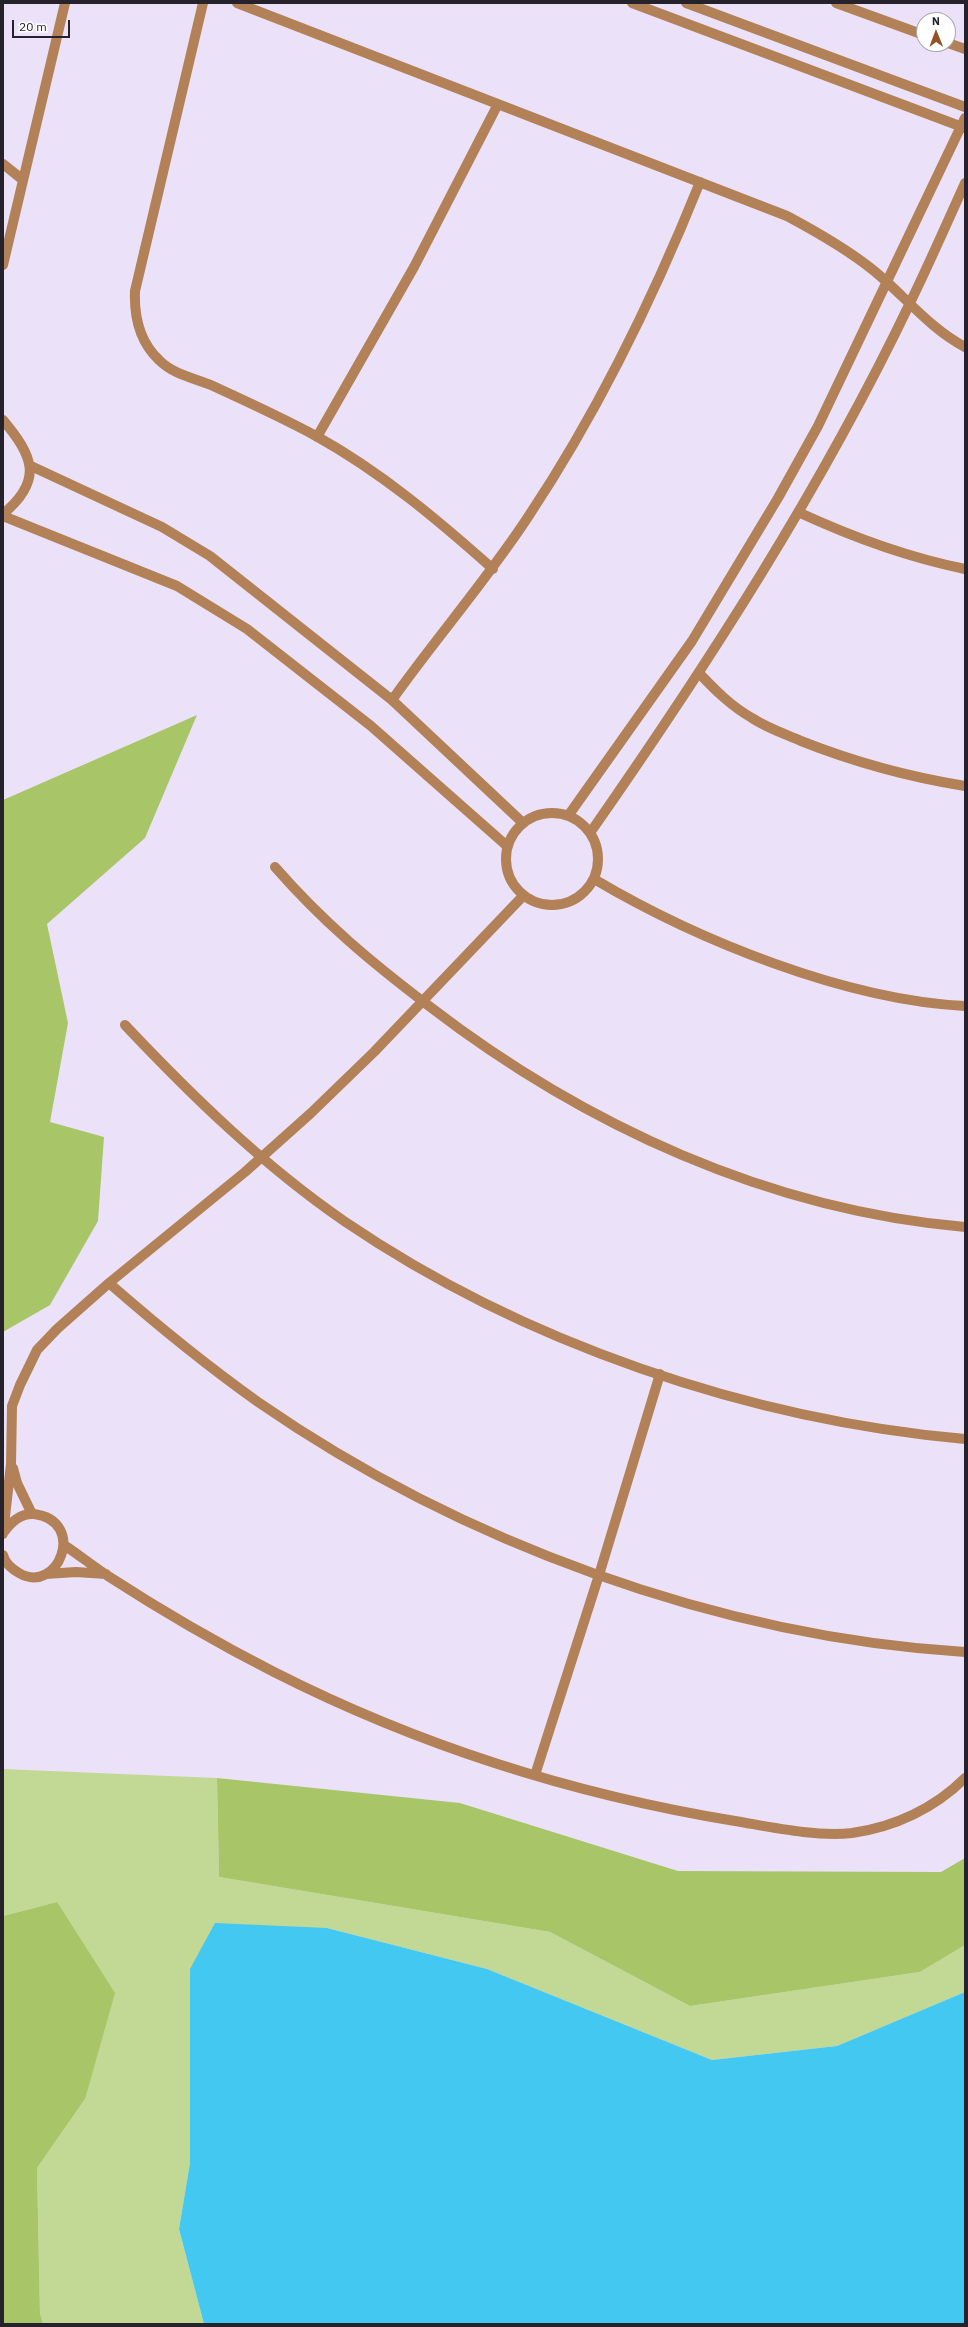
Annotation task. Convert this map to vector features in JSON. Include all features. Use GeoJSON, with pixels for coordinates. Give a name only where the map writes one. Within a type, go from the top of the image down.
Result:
{"type":"FeatureCollection","features":[{"type":"Feature","properties":{"kind":"street"},"geometry":{"type":"LineString","coordinates":[[3,265],[65,3]]}},
{"type":"Feature","properties":{"kind":"street"},"geometry":{"type":"LineString","coordinates":[[203,3],[135,291],[137,320],[149,347],[170,370],[249,402],[317,437],[412,501],[493,569]]}},
{"type":"Feature","properties":{"kind":"street"},"geometry":{"type":"LineString","coordinates":[[237,3],[787,216],[853,256],[886,281],[938,330],[965,347]]}},
{"type":"Feature","properties":{"kind":"street"},"geometry":{"type":"LineString","coordinates":[[568,816],[692,641],[740,564],[818,426],[886,281],[964,124],[632,3]]}},
{"type":"Feature","properties":{"kind":"street"},"geometry":{"type":"LineString","coordinates":[[686,3],[965,107]]}},
{"type":"Feature","properties":{"kind":"street"},"geometry":{"type":"LineString","coordinates":[[836,3],[916,31]]}},
{"type":"Feature","properties":{"kind":"street"},"geometry":{"type":"LineString","coordinates":[[317,437],[414,267],[498,104]]}},
{"type":"Feature","properties":{"kind":"street"},"geometry":{"type":"LineString","coordinates":[[3,164],[23,180]]}},
{"type":"Feature","properties":{"kind":"street"},"geometry":{"type":"LineString","coordinates":[[392,700],[493,569],[562,464],[609,382],[651,298],[700,182]]}},
{"type":"Feature","properties":{"kind":"street"},"geometry":{"type":"LineString","coordinates":[[590,833],[699,673],[798,512],[874,374],[910,304],[965,183]]}},
{"type":"Feature","properties":{"kind":"street"},"geometry":{"type":"LineString","coordinates":[[3,420],[29,456],[31,466],[30,476],[24,490],[13,506],[3,515],[177,586],[247,629],[371,726],[507,846]]}},
{"type":"Feature","properties":{"kind":"street"},"geometry":{"type":"LineString","coordinates":[[31,466],[162,527],[210,556],[392,700],[523,823]]}},
{"type":"Feature","properties":{"kind":"street"},"geometry":{"type":"LineString","coordinates":[[798,512],[863,541],[897,552],[965,569]]}},
{"type":"Feature","properties":{"kind":"street"},"geometry":{"type":"LineString","coordinates":[[699,673],[722,698],[752,719],[787,735],[860,762],[906,775],[965,786]]}},
{"type":"Feature","properties":{"kind":"street"},"geometry":{"type":"LineString","coordinates":[[549,813],[568,816],[576,819],[590,833],[598,852],[598,866],[594,879],[586,891],[576,900],[562,905],[548,906],[523,896],[513,885],[508,873],[505,859],[507,846],[514,833],[523,823],[535,816],[549,813]]}},
{"type":"Feature","properties":{"kind":"street"},"geometry":{"type":"LineString","coordinates":[[275,867],[351,946],[423,1002],[502,1060],[554,1092],[648,1141],[698,1162],[756,1182],[852,1209],[965,1227]]}},
{"type":"Feature","properties":{"kind":"street"},"geometry":{"type":"LineString","coordinates":[[594,879],[635,904],[702,936],[783,966],[863,990],[945,1005],[965,1006]]}},
{"type":"Feature","properties":{"kind":"street"},"geometry":{"type":"LineString","coordinates":[[3,1534],[11,1464],[12,1406],[37,1350],[57,1329],[108,1283],[178,1229],[311,1113],[423,1002],[523,896]]}},
{"type":"Feature","properties":{"kind":"street"},"geometry":{"type":"LineString","coordinates":[[125,1025],[169,1071],[262,1157],[344,1220],[430,1273],[520,1319],[578,1344],[660,1374],[760,1404],[884,1430],[965,1439]]}},
{"type":"Feature","properties":{"kind":"street"},"geometry":{"type":"LineString","coordinates":[[108,1283],[207,1365],[258,1402],[319,1441],[398,1487],[466,1521],[540,1553],[673,1599],[777,1625],[891,1645],[965,1652]]}},
{"type":"Feature","properties":{"kind":"street"},"geometry":{"type":"LineString","coordinates":[[535,1775],[600,1575],[660,1374]]}},
{"type":"Feature","properties":{"kind":"street"},"geometry":{"type":"LineString","coordinates":[[11,1464],[17,1483],[32,1514]]}},
{"type":"Feature","properties":{"kind":"street"},"geometry":{"type":"LineString","coordinates":[[3,1534],[20,1516],[32,1514],[44,1516],[55,1523],[62,1533],[64,1545],[62,1557],[55,1567],[45,1574]]}},
{"type":"Feature","properties":{"kind":"street"},"geometry":{"type":"LineString","coordinates":[[64,1545],[106,1574],[217,1642],[334,1701],[455,1749],[535,1775],[641,1803],[704,1816],[832,1834],[870,1830],[906,1818],[942,1798],[965,1778]]}},
{"type":"Feature","properties":{"kind":"street"},"geometry":{"type":"LineString","coordinates":[[3,1555],[11,1568],[21,1574],[33,1577],[45,1574],[76,1572],[106,1574]]}},
{"type":"Feature","properties":{"kind":"green space"},"geometry":{"type":"Polygon","coordinates":[[[197,715],[145,838],[47,924],[68,1023],[50,1122],[104,1137],[98,1221],[50,1305],[3,1332],[3,800],[197,715]]]}},
{"type":"Feature","properties":{"kind":"green space"},"geometry":{"type":"Polygon","coordinates":[[[3,1769],[217,1778],[219,1877],[550,1932],[690,2006],[920,1972],[965,1945],[965,1992],[837,2046],[712,2060],[487,1969],[327,1928],[190,1970],[190,2163],[179,2229],[204,2324],[43,2324],[40,2313],[37,2168],[85,2099],[57,1902],[3,1916],[3,1769]]]}},
{"type":"Feature","properties":{"kind":"green space"},"geometry":{"type":"Polygon","coordinates":[[[217,1778],[460,1803],[678,1871],[941,1872],[965,1858],[965,1945],[920,1972],[690,2006],[550,1932],[219,1877],[217,1778]]]}},
{"type":"Feature","properties":{"kind":"green space"},"geometry":{"type":"Polygon","coordinates":[[[57,1902],[115,1993],[85,2099],[37,2168],[40,2313],[43,2324],[3,2324],[3,1916],[57,1902]]]}},
{"type":"Feature","properties":{"kind":"water"},"geometry":{"type":"Polygon","coordinates":[[[215,1923],[327,1928],[487,1969],[712,2060],[837,2046],[965,1992],[965,2324],[204,2324],[179,2229],[190,2163],[190,1969],[215,1923]]]}}]}
